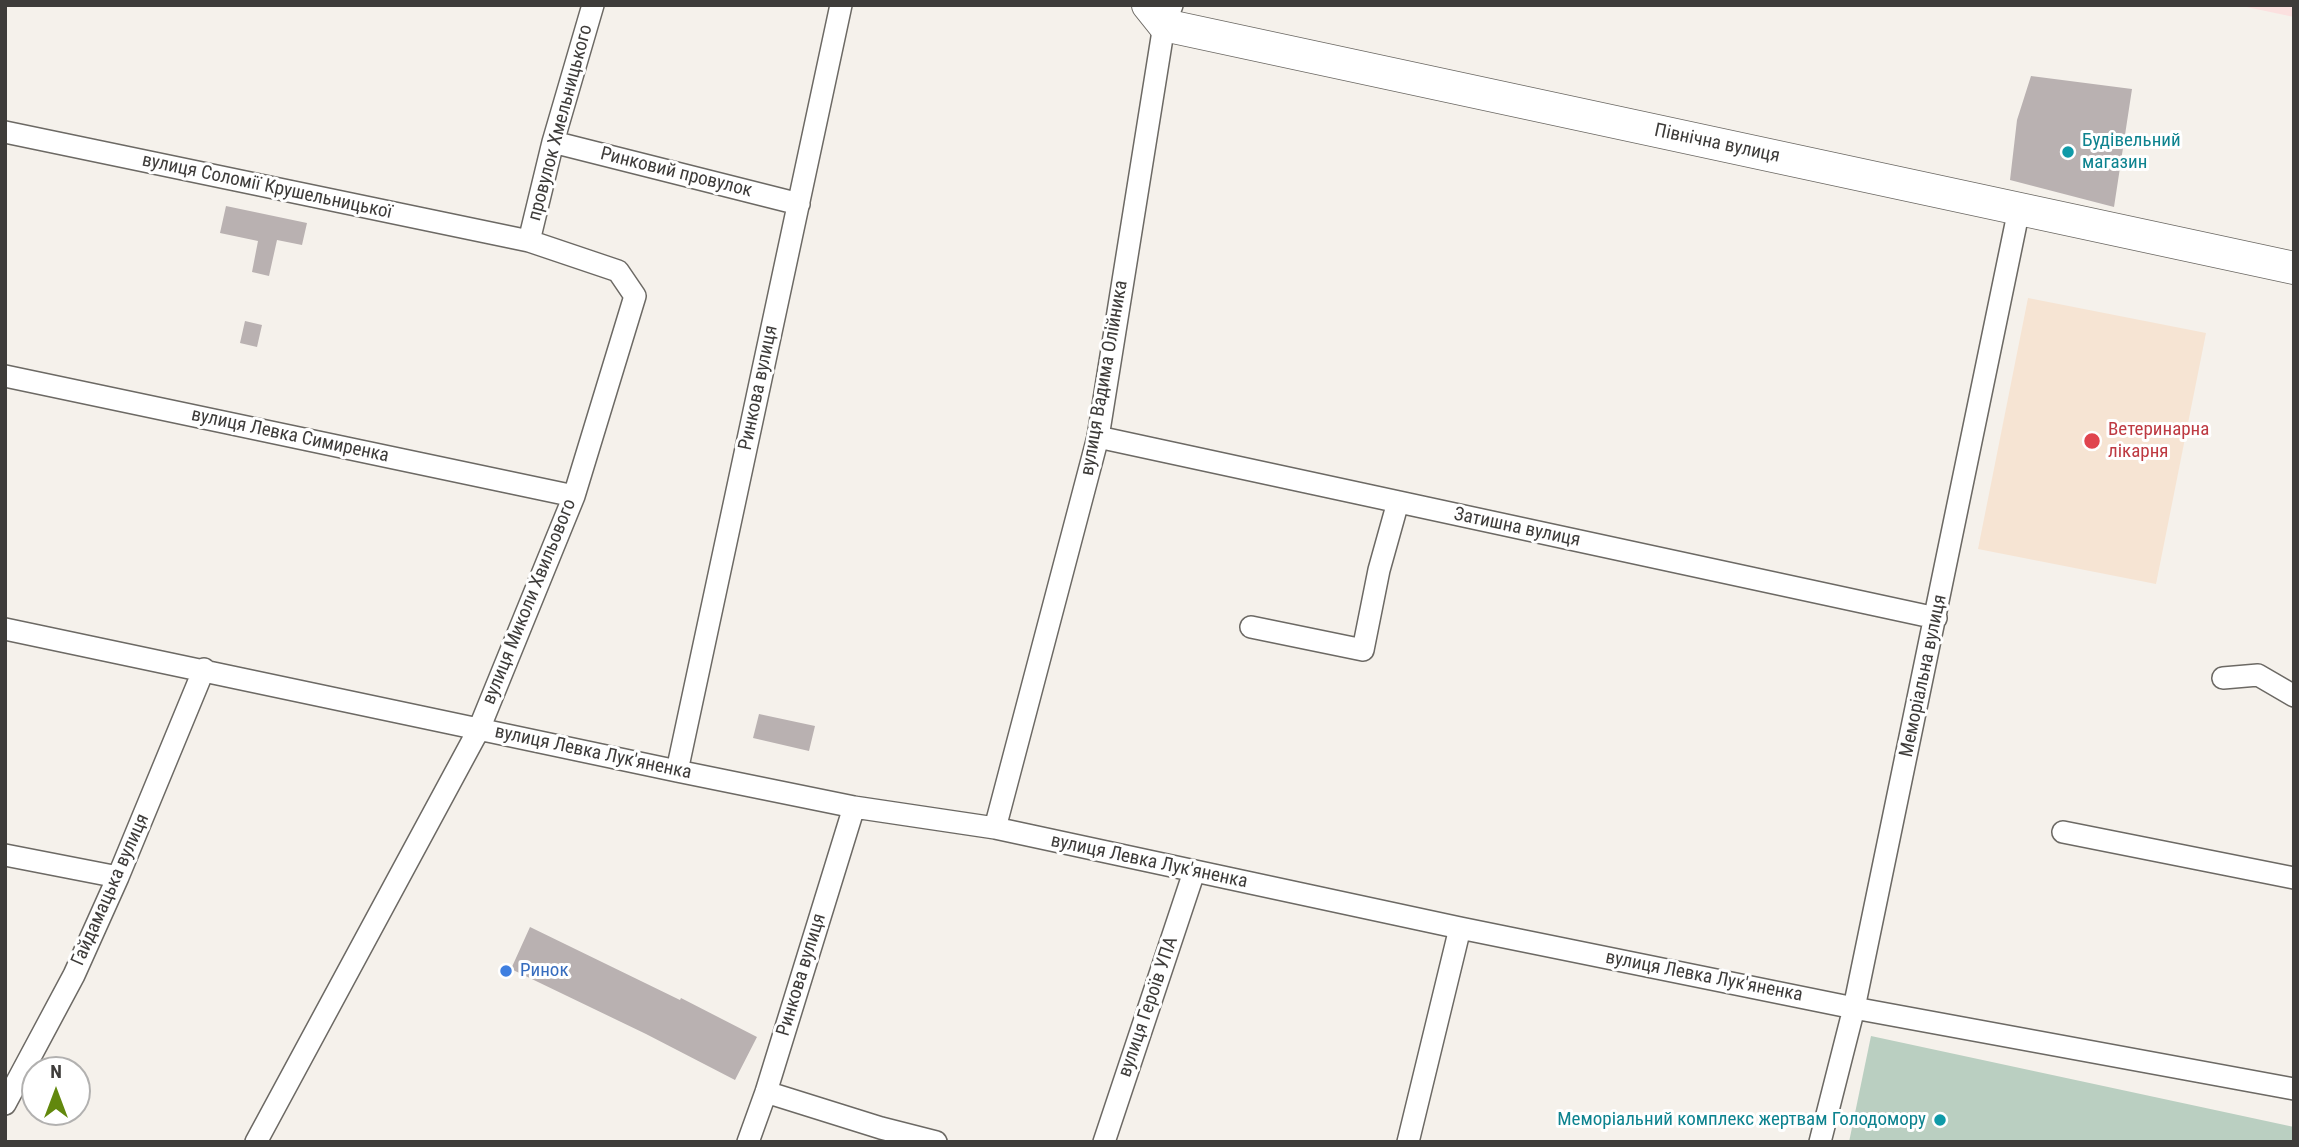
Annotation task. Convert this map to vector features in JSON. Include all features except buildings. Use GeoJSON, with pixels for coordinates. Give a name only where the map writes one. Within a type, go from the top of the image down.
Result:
{"type":"FeatureCollection","features":[{"type":"Feature","properties":{"kind":"street","name":"провулок Хмельницького"},"geometry":{"type":"LineString","coordinates":[[529,241],[553,142],[593,5]]}},
{"type":"Feature","properties":{"kind":"street","name":"Ринкова вулиця"},"geometry":{"type":"LineString","coordinates":[[677,772],[841,5]]}},
{"type":"Feature","properties":{"kind":"street","name":"Північна вулиця"},"geometry":{"type":"LineString","coordinates":[[1161,12],[2019,209],[2294,268]]}},
{"type":"Feature","properties":{"kind":"street","name":"вулиця Вадима Олійника"},"geometry":{"type":"LineString","coordinates":[[995,828],[1098,437],[1161,12]]}},
{"type":"Feature","properties":{"kind":"street","name":"вулиця Соломії Крушельницької"},"geometry":{"type":"LineString","coordinates":[[5,132],[529,241],[618,271]]}},
{"type":"Feature","properties":{"kind":"street","name":"Ринковий провулок"},"geometry":{"type":"LineString","coordinates":[[553,142],[799,204]]}},
{"type":"Feature","properties":{"kind":"street","name":"Меморіальна вулиця"},"geometry":{"type":"LineString","coordinates":[[1820,1142],[1854,1008],[2019,209]]}},
{"type":"Feature","properties":{"kind":"street","name":"вулиця Миколи Хвильового"},"geometry":{"type":"LineString","coordinates":[[256,1142],[479,729],[574,496],[635,296],[618,271]]}},
{"type":"Feature","properties":{"kind":"street","name":"вулиця Левка Симиренка"},"geometry":{"type":"LineString","coordinates":[[5,376],[574,496]]}},
{"type":"Feature","properties":{"kind":"street","name":"Затишна вулиця"},"geometry":{"type":"LineString","coordinates":[[1098,437],[1936,618]]}},
{"type":"Feature","properties":{"kind":"street"},"geometry":{"type":"LineString","coordinates":[[1251,627],[1363,650],[1379,570],[1398,502]]}},
{"type":"Feature","properties":{"kind":"street","name":"вулиця Левка Лук'яненка"},"geometry":{"type":"LineString","coordinates":[[5,629],[204,669],[677,772],[854,807],[995,828],[1461,928],[1854,1008],[2294,1089]]}},
{"type":"Feature","properties":{"kind":"street","name":"Гайдамацька вулиця"},"geometry":{"type":"LineString","coordinates":[[5,1104],[74,975],[118,877],[204,669]]}},
{"type":"Feature","properties":{"kind":"street"},"geometry":{"type":"LineString","coordinates":[[2223,678],[2258,675],[2294,696]]}},
{"type":"Feature","properties":{"kind":"street","name":"Ринкова вулиця"},"geometry":{"type":"LineString","coordinates":[[748,1142],[854,807]]}},
{"type":"Feature","properties":{"kind":"street"},"geometry":{"type":"LineString","coordinates":[[2063,832],[2294,878]]}},
{"type":"Feature","properties":{"kind":"street"},"geometry":{"type":"LineString","coordinates":[[5,855],[118,877]]}},
{"type":"Feature","properties":{"kind":"street","name":"вулиця Героїв УПА"},"geometry":{"type":"LineString","coordinates":[[1104,1142],[1194,872]]}},
{"type":"Feature","properties":{"kind":"street"},"geometry":{"type":"LineString","coordinates":[[1408,1142],[1461,928]]}},
{"type":"Feature","properties":{"kind":"street"},"geometry":{"type":"LineString","coordinates":[[766,1092],[936,1142]]}},
{"type":"Feature","properties":{"kind":"shaded area"},"geometry":{"type":"Polygon","coordinates":[[[2237,5],[2294,5],[2294,17],[2237,5]]]}},
{"type":"Feature","properties":{"kind":"shaded area","name":"Ветеринарна лікарня"},"geometry":{"type":"Polygon","coordinates":[[[2028,298],[2206,333],[2156,584],[1978,549],[2028,298]]]}},
{"type":"Feature","properties":{"kind":"green space"},"geometry":{"type":"Polygon","coordinates":[[[1871,1036],[2294,1127],[2294,1142],[1849,1142],[1871,1036]]]}},
{"type":"Feature","properties":{"kind":"place","name":"Будівельний магазин"},"geometry":{"type":"Point","coordinates":[2068,152]}},
{"type":"Feature","properties":{"kind":"place","name":"Ветеринарна лікарня"},"geometry":{"type":"Point","coordinates":[2092,441]}},
{"type":"Feature","properties":{"kind":"place","name":"Ринок"},"geometry":{"type":"Point","coordinates":[506,971]}},
{"type":"Feature","properties":{"kind":"place","name":"Меморіальний комплекс жертвам Голодомору"},"geometry":{"type":"Point","coordinates":[1940,1120]}}]}
